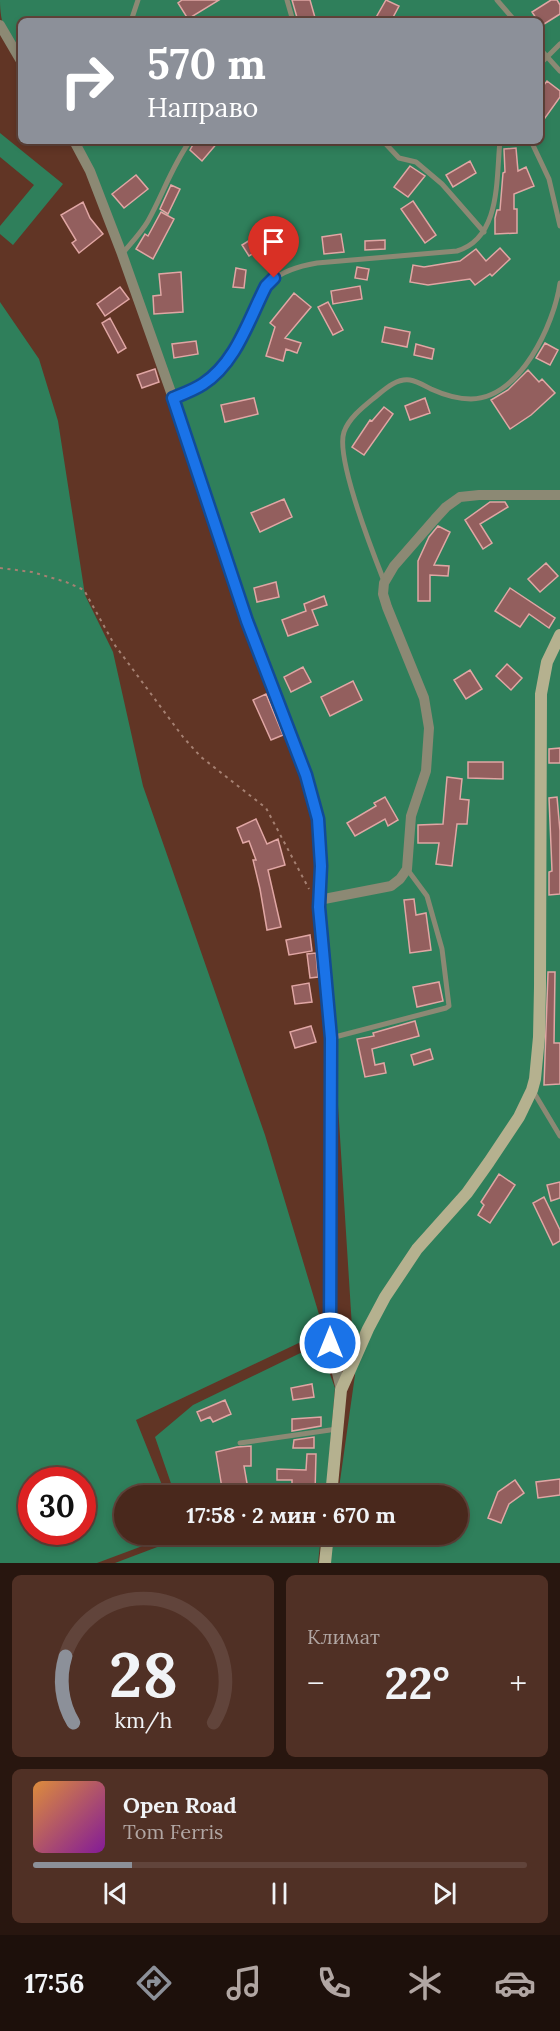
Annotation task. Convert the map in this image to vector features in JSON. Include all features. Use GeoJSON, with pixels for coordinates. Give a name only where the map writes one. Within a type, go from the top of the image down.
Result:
{"type":"FeatureCollection","features":[{"type":"Feature","properties":{"kind":"street"},"geometry":{"type":"LineString","coordinates":[[0,25],[18,56]]}},
{"type":"Feature","properties":{"kind":"street"},"geometry":{"type":"LineString","coordinates":[[77,144],[90,171],[122,254],[173,398],[247,621],[314,798],[320,842],[319,900],[331,1038],[330,1343],[341,1390],[332,1485]]}},
{"type":"Feature","properties":{"kind":"street"},"geometry":{"type":"LineString","coordinates":[[319,900],[391,886],[407,869],[411,816],[426,767],[428,717],[424,698],[383,594],[384,583],[394,566],[446,507],[460,497],[560,495]]}},
{"type":"Feature","properties":{"kind":"street"},"geometry":{"type":"LineString","coordinates":[[341,1390],[385,1297],[417,1249],[467,1193],[519,1117],[532,1090],[539,1037],[541,694],[547,662],[560,635]]}},
{"type":"Feature","properties":{"kind":"street"},"geometry":{"type":"LineString","coordinates":[[325,1563],[327,1545]]}},
{"type":"Feature","properties":{"kind":"lane"},"geometry":{"type":"LineString","coordinates":[[132,18],[138,0]]}},
{"type":"Feature","properties":{"kind":"lane"},"geometry":{"type":"LineString","coordinates":[[287,0],[292,18]]}},
{"type":"Feature","properties":{"kind":"lane"},"geometry":{"type":"LineString","coordinates":[[497,0],[512,18]]}},
{"type":"Feature","properties":{"kind":"lane"},"geometry":{"type":"LineString","coordinates":[[543,61],[560,44]]}},
{"type":"Feature","properties":{"kind":"lane"},"geometry":{"type":"LineString","coordinates":[[543,52],[560,71]]}},
{"type":"Feature","properties":{"kind":"lane"},"geometry":{"type":"LineString","coordinates":[[122,254],[148,221],[177,158],[188,144]]}},
{"type":"Feature","properties":{"kind":"lane"},"geometry":{"type":"LineString","coordinates":[[387,144],[399,158],[416,162],[442,184],[484,232]]}},
{"type":"Feature","properties":{"kind":"lane"},"geometry":{"type":"LineString","coordinates":[[173,398],[201,386],[218,371],[236,348],[266,286],[282,273],[296,267],[317,263],[456,251],[474,243],[484,232],[492,213],[500,144]]}},
{"type":"Feature","properties":{"kind":"lane"},"geometry":{"type":"LineString","coordinates":[[532,144],[549,179],[560,226]]}},
{"type":"Feature","properties":{"kind":"lane"},"geometry":{"type":"LineString","coordinates":[[384,583],[363,528],[349,475],[342,441],[344,431],[359,410],[387,387],[403,380],[410,380],[436,391],[471,399],[500,390],[524,366],[546,329],[560,284]]}},
{"type":"Feature","properties":{"kind":"lane"},"geometry":{"type":"LineString","coordinates":[[331,1038],[449,1006],[442,949],[427,896],[407,869]]}},
{"type":"Feature","properties":{"kind":"lane"},"geometry":{"type":"LineString","coordinates":[[532,1090],[560,1136]]}},
{"type":"Feature","properties":{"kind":"lane"},"geometry":{"type":"LineString","coordinates":[[240,1443],[337,1429]]}},
{"type":"Feature","properties":{"kind":"path"},"geometry":{"type":"LineString","coordinates":[[0,568],[32,572],[84,590],[114,644],[183,737],[201,758],[266,808],[309,889]]}},
{"type":"Feature","properties":{"kind":"green space"},"geometry":{"type":"Polygon","coordinates":[[[0,0],[560,0],[560,1563],[330,1563],[332,1545],[468,1545],[468,1485],[339,1485],[355,1375],[325,899],[324,823],[312,778],[284,715],[78,144],[543,144],[543,18],[18,18],[18,52],[5,30],[1,17],[0,0]]]}},
{"type":"Feature","properties":{"kind":"green space"},"geometry":{"type":"Polygon","coordinates":[[[0,133],[63,184],[13,245],[0,234],[0,226],[34,185],[0,157],[0,133]]]}},
{"type":"Feature","properties":{"kind":"green space"},"geometry":{"type":"Polygon","coordinates":[[[0,302],[39,359],[58,421],[85,595],[113,652],[143,786],[265,1135],[324,1331],[136,1420],[162,1485],[114,1485],[114,1545],[145,1545],[97,1563],[0,1563],[0,302]]]}},
{"type":"Feature","properties":{"kind":"green space"},"geometry":{"type":"Polygon","coordinates":[[[319,1344],[335,1388],[327,1485],[172,1485],[155,1437],[193,1405],[319,1344]]]}},
{"type":"Feature","properties":{"kind":"green space"},"geometry":{"type":"Polygon","coordinates":[[[163,1545],[320,1545],[318,1563],[115,1563],[163,1545]]]}},
{"type":"Feature","properties":{"kind":"building"},"geometry":{"type":"Polygon","coordinates":[[[182,0],[219,0],[190,18],[178,3],[182,0]]]}},
{"type":"Feature","properties":{"kind":"building"},"geometry":{"type":"Polygon","coordinates":[[[292,0],[310,0],[315,18],[297,18],[292,0]]]}},
{"type":"Feature","properties":{"kind":"building"},"geometry":{"type":"Polygon","coordinates":[[[386,0],[399,6],[393,18],[376,18],[386,0]]]}},
{"type":"Feature","properties":{"kind":"building"},"geometry":{"type":"Polygon","coordinates":[[[551,0],[557,0],[560,5],[560,14],[543,25],[543,18],[536,18],[532,12],[551,0]]]}},
{"type":"Feature","properties":{"kind":"building"},"geometry":{"type":"Polygon","coordinates":[[[547,81],[560,91],[560,97],[543,121],[543,86],[547,81]]]}},
{"type":"Feature","properties":{"kind":"building"},"geometry":{"type":"Polygon","coordinates":[[[193,144],[216,144],[202,161],[190,150],[193,144]]]}},
{"type":"Feature","properties":{"kind":"building"},"geometry":{"type":"Polygon","coordinates":[[[516,148],[518,171],[526,167],[534,186],[514,194],[514,209],[517,209],[517,233],[495,234],[495,218],[497,210],[500,210],[503,173],[505,172],[504,149],[516,148]]]}},
{"type":"Feature","properties":{"kind":"building"},"geometry":{"type":"Polygon","coordinates":[[[470,161],[476,173],[453,187],[446,175],[470,161]]]}},
{"type":"Feature","properties":{"kind":"building"},"geometry":{"type":"Polygon","coordinates":[[[410,166],[425,176],[408,197],[394,187],[410,166]]]}},
{"type":"Feature","properties":{"kind":"building"},"geometry":{"type":"Polygon","coordinates":[[[136,175],[148,189],[124,208],[112,194],[136,175]]]}},
{"type":"Feature","properties":{"kind":"building"},"geometry":{"type":"Polygon","coordinates":[[[171,185],[180,189],[168,214],[160,209],[171,185]]]}},
{"type":"Feature","properties":{"kind":"building"},"geometry":{"type":"Polygon","coordinates":[[[413,201],[436,235],[425,243],[401,209],[413,201]]]}},
{"type":"Feature","properties":{"kind":"building"},"geometry":{"type":"Polygon","coordinates":[[[83,202],[90,218],[103,234],[79,253],[72,243],[76,240],[61,215],[83,202]]]}},
{"type":"Feature","properties":{"kind":"building"},"geometry":{"type":"Polygon","coordinates":[[[161,212],[174,219],[153,259],[136,249],[145,234],[148,236],[161,212]]]}},
{"type":"Feature","properties":{"kind":"building"},"geometry":{"type":"Polygon","coordinates":[[[267,222],[271,228],[277,224],[284,235],[249,256],[242,245],[258,235],[255,230],[267,222]]]}},
{"type":"Feature","properties":{"kind":"building"},"geometry":{"type":"Polygon","coordinates":[[[341,234],[344,252],[324,254],[322,237],[341,234]]]}},
{"type":"Feature","properties":{"kind":"building"},"geometry":{"type":"Polygon","coordinates":[[[385,240],[385,249],[365,250],[365,241],[385,240]]]}},
{"type":"Feature","properties":{"kind":"building"},"geometry":{"type":"Polygon","coordinates":[[[500,248],[510,259],[492,276],[490,274],[475,285],[470,279],[428,285],[410,282],[413,265],[424,267],[460,261],[476,249],[486,261],[500,248]]]}},
{"type":"Feature","properties":{"kind":"building"},"geometry":{"type":"Polygon","coordinates":[[[357,267],[369,269],[367,280],[355,278],[357,267]]]}},
{"type":"Feature","properties":{"kind":"building"},"geometry":{"type":"Polygon","coordinates":[[[236,268],[246,270],[244,288],[233,287],[236,268]]]}},
{"type":"Feature","properties":{"kind":"building"},"geometry":{"type":"Polygon","coordinates":[[[181,272],[183,312],[154,314],[153,296],[161,295],[159,274],[181,272]]]}},
{"type":"Feature","properties":{"kind":"building"},"geometry":{"type":"Polygon","coordinates":[[[360,286],[362,299],[333,304],[331,291],[360,286]]]}},
{"type":"Feature","properties":{"kind":"building"},"geometry":{"type":"Polygon","coordinates":[[[120,287],[129,299],[105,316],[97,304],[120,287]]]}},
{"type":"Feature","properties":{"kind":"building"},"geometry":{"type":"Polygon","coordinates":[[[294,293],[311,307],[285,338],[301,343],[297,353],[286,349],[283,361],[266,356],[275,327],[270,323],[294,293]]]}},
{"type":"Feature","properties":{"kind":"building"},"geometry":{"type":"Polygon","coordinates":[[[328,302],[343,330],[333,335],[318,307],[328,302]]]}},
{"type":"Feature","properties":{"kind":"building"},"geometry":{"type":"Polygon","coordinates":[[[110,318],[126,348],[118,353],[102,323],[110,318]]]}},
{"type":"Feature","properties":{"kind":"building"},"geometry":{"type":"Polygon","coordinates":[[[385,327],[410,332],[407,347],[382,342],[385,327]]]}},
{"type":"Feature","properties":{"kind":"building"},"geometry":{"type":"Polygon","coordinates":[[[196,341],[198,354],[174,358],[172,344],[196,341]]]}},
{"type":"Feature","properties":{"kind":"building"},"geometry":{"type":"Polygon","coordinates":[[[545,343],[558,350],[550,365],[536,358],[545,343]]]}},
{"type":"Feature","properties":{"kind":"building"},"geometry":{"type":"Polygon","coordinates":[[[416,344],[434,349],[432,359],[414,355],[416,344]]]}},
{"type":"Feature","properties":{"kind":"building"},"geometry":{"type":"Polygon","coordinates":[[[155,369],[159,382],[142,388],[137,375],[155,369]]]}},
{"type":"Feature","properties":{"kind":"building"},"geometry":{"type":"Polygon","coordinates":[[[528,370],[539,382],[542,379],[555,393],[531,415],[510,429],[491,400],[508,390],[528,370]]]}},
{"type":"Feature","properties":{"kind":"building"},"geometry":{"type":"Polygon","coordinates":[[[254,398],[258,414],[225,422],[221,405],[254,398]]]}},
{"type":"Feature","properties":{"kind":"building"},"geometry":{"type":"Polygon","coordinates":[[[425,398],[430,413],[410,420],[405,406],[425,398]]]}},
{"type":"Feature","properties":{"kind":"building"},"geometry":{"type":"Polygon","coordinates":[[[384,407],[393,414],[364,455],[352,447],[370,420],[372,421],[384,407]]]}},
{"type":"Feature","properties":{"kind":"building"},"geometry":{"type":"Polygon","coordinates":[[[284,499],[292,517],[260,532],[251,513],[284,499]]]}},
{"type":"Feature","properties":{"kind":"building"},"geometry":{"type":"Polygon","coordinates":[[[490,502],[505,502],[508,507],[480,524],[492,543],[483,549],[465,520],[490,502]]]}},
{"type":"Feature","properties":{"kind":"building"},"geometry":{"type":"Polygon","coordinates":[[[438,526],[450,532],[434,565],[449,566],[448,576],[430,575],[430,601],[418,601],[418,561],[429,537],[438,526]]]}},
{"type":"Feature","properties":{"kind":"building"},"geometry":{"type":"Polygon","coordinates":[[[546,563],[558,576],[540,592],[528,579],[546,563]]]}},
{"type":"Feature","properties":{"kind":"building"},"geometry":{"type":"Polygon","coordinates":[[[276,582],[279,597],[257,602],[254,588],[276,582]]]}},
{"type":"Feature","properties":{"kind":"building"},"geometry":{"type":"Polygon","coordinates":[[[510,588],[555,618],[549,628],[529,614],[520,627],[495,611],[510,588]]]}},
{"type":"Feature","properties":{"kind":"building"},"geometry":{"type":"Polygon","coordinates":[[[324,596],[327,605],[312,610],[318,625],[288,636],[282,620],[306,611],[304,604],[324,596]]]}},
{"type":"Feature","properties":{"kind":"building"},"geometry":{"type":"Polygon","coordinates":[[[507,664],[522,678],[511,690],[496,676],[507,664]]]}},
{"type":"Feature","properties":{"kind":"building"},"geometry":{"type":"Polygon","coordinates":[[[303,667],[311,682],[291,692],[284,677],[303,667]]]}},
{"type":"Feature","properties":{"kind":"building"},"geometry":{"type":"Polygon","coordinates":[[[470,670],[482,689],[466,699],[454,680],[470,670]]]}},
{"type":"Feature","properties":{"kind":"building"},"geometry":{"type":"Polygon","coordinates":[[[353,681],[362,700],[330,716],[321,697],[353,681]]]}},
{"type":"Feature","properties":{"kind":"building"},"geometry":{"type":"Polygon","coordinates":[[[266,694],[283,735],[271,740],[253,700],[266,694]]]}},
{"type":"Feature","properties":{"kind":"building"},"geometry":{"type":"Polygon","coordinates":[[[560,748],[560,763],[549,763],[549,749],[560,748]]]}},
{"type":"Feature","properties":{"kind":"building"},"geometry":{"type":"Polygon","coordinates":[[[468,762],[503,762],[503,779],[468,778],[468,762]]]}},
{"type":"Feature","properties":{"kind":"building"},"geometry":{"type":"Polygon","coordinates":[[[447,777],[462,779],[460,799],[469,800],[467,824],[457,824],[452,866],[436,864],[439,843],[418,843],[418,825],[443,824],[447,777]]]}},
{"type":"Feature","properties":{"kind":"building"},"geometry":{"type":"Polygon","coordinates":[[[385,797],[398,820],[388,826],[385,819],[355,836],[347,823],[376,806],[374,803],[385,797]]]}},
{"type":"Feature","properties":{"kind":"building"},"geometry":{"type":"Polygon","coordinates":[[[557,797],[560,831],[560,894],[549,895],[549,872],[552,871],[549,798],[557,797]]]}},
{"type":"Feature","properties":{"kind":"building"},"geometry":{"type":"Polygon","coordinates":[[[256,819],[267,844],[278,839],[285,865],[268,870],[281,927],[267,930],[253,860],[256,860],[249,841],[243,843],[237,828],[256,819]]]}},
{"type":"Feature","properties":{"kind":"building"},"geometry":{"type":"Polygon","coordinates":[[[414,899],[416,915],[426,913],[431,950],[410,953],[404,900],[414,899]]]}},
{"type":"Feature","properties":{"kind":"building"},"geometry":{"type":"Polygon","coordinates":[[[310,935],[312,951],[289,955],[286,940],[310,935]]]}},
{"type":"Feature","properties":{"kind":"building"},"geometry":{"type":"Polygon","coordinates":[[[316,953],[318,977],[310,978],[307,954],[316,953]]]}},
{"type":"Feature","properties":{"kind":"building"},"geometry":{"type":"Polygon","coordinates":[[[548,972],[555,972],[554,1043],[560,1043],[560,1084],[544,1085],[548,972]]]}},
{"type":"Feature","properties":{"kind":"building"},"geometry":{"type":"Polygon","coordinates":[[[439,982],[443,1001],[417,1007],[413,987],[439,982]]]}},
{"type":"Feature","properties":{"kind":"building"},"geometry":{"type":"Polygon","coordinates":[[[309,983],[312,1002],[295,1004],[292,986],[309,983]]]}},
{"type":"Feature","properties":{"kind":"building"},"geometry":{"type":"Polygon","coordinates":[[[415,1021],[419,1036],[372,1049],[375,1065],[384,1063],[386,1073],[365,1077],[357,1039],[374,1036],[373,1033],[415,1021]]]}},
{"type":"Feature","properties":{"kind":"building"},"geometry":{"type":"Polygon","coordinates":[[[311,1026],[316,1042],[295,1048],[290,1032],[311,1026]]]}},
{"type":"Feature","properties":{"kind":"building"},"geometry":{"type":"Polygon","coordinates":[[[430,1049],[433,1059],[414,1065],[411,1055],[430,1049]]]}},
{"type":"Feature","properties":{"kind":"building"},"geometry":{"type":"Polygon","coordinates":[[[499,1174],[515,1185],[490,1223],[478,1215],[484,1205],[481,1202],[499,1174]]]}},
{"type":"Feature","properties":{"kind":"building"},"geometry":{"type":"Polygon","coordinates":[[[560,1182],[560,1198],[551,1201],[547,1185],[560,1182]]]}},
{"type":"Feature","properties":{"kind":"building"},"geometry":{"type":"Polygon","coordinates":[[[544,1197],[560,1230],[560,1241],[553,1245],[533,1203],[544,1197]]]}},
{"type":"Feature","properties":{"kind":"building"},"geometry":{"type":"Polygon","coordinates":[[[312,1384],[314,1397],[293,1400],[291,1388],[312,1384]]]}},
{"type":"Feature","properties":{"kind":"building"},"geometry":{"type":"Polygon","coordinates":[[[225,1400],[231,1414],[213,1422],[210,1417],[201,1421],[197,1412],[225,1400]]]}},
{"type":"Feature","properties":{"kind":"building"},"geometry":{"type":"Polygon","coordinates":[[[321,1417],[321,1426],[292,1431],[292,1419],[321,1417]]]}},
{"type":"Feature","properties":{"kind":"building"},"geometry":{"type":"Polygon","coordinates":[[[314,1437],[314,1448],[293,1448],[294,1440],[314,1437]]]}},
{"type":"Feature","properties":{"kind":"building"},"geometry":{"type":"Polygon","coordinates":[[[251,1446],[251,1466],[244,1466],[247,1485],[222,1485],[216,1452],[251,1446]]]}},
{"type":"Feature","properties":{"kind":"building"},"geometry":{"type":"Polygon","coordinates":[[[307,1454],[316,1454],[315,1485],[292,1485],[292,1480],[277,1480],[277,1469],[306,1470],[307,1454]]]}},
{"type":"Feature","properties":{"kind":"building"},"geometry":{"type":"Polygon","coordinates":[[[560,1479],[560,1495],[538,1498],[536,1482],[560,1479]]]}},
{"type":"Feature","properties":{"kind":"building"},"geometry":{"type":"Polygon","coordinates":[[[515,1480],[524,1493],[509,1504],[501,1523],[488,1518],[498,1492],[515,1480]]]}},
{"type":"Feature","properties":{"kind":"route"},"geometry":{"type":"LineString","coordinates":[[274,278],[266,286],[236,348],[218,371],[201,386],[173,398],[247,621],[314,798],[318,819],[321,866],[319,907],[331,1038],[330,1343]]}}]}
